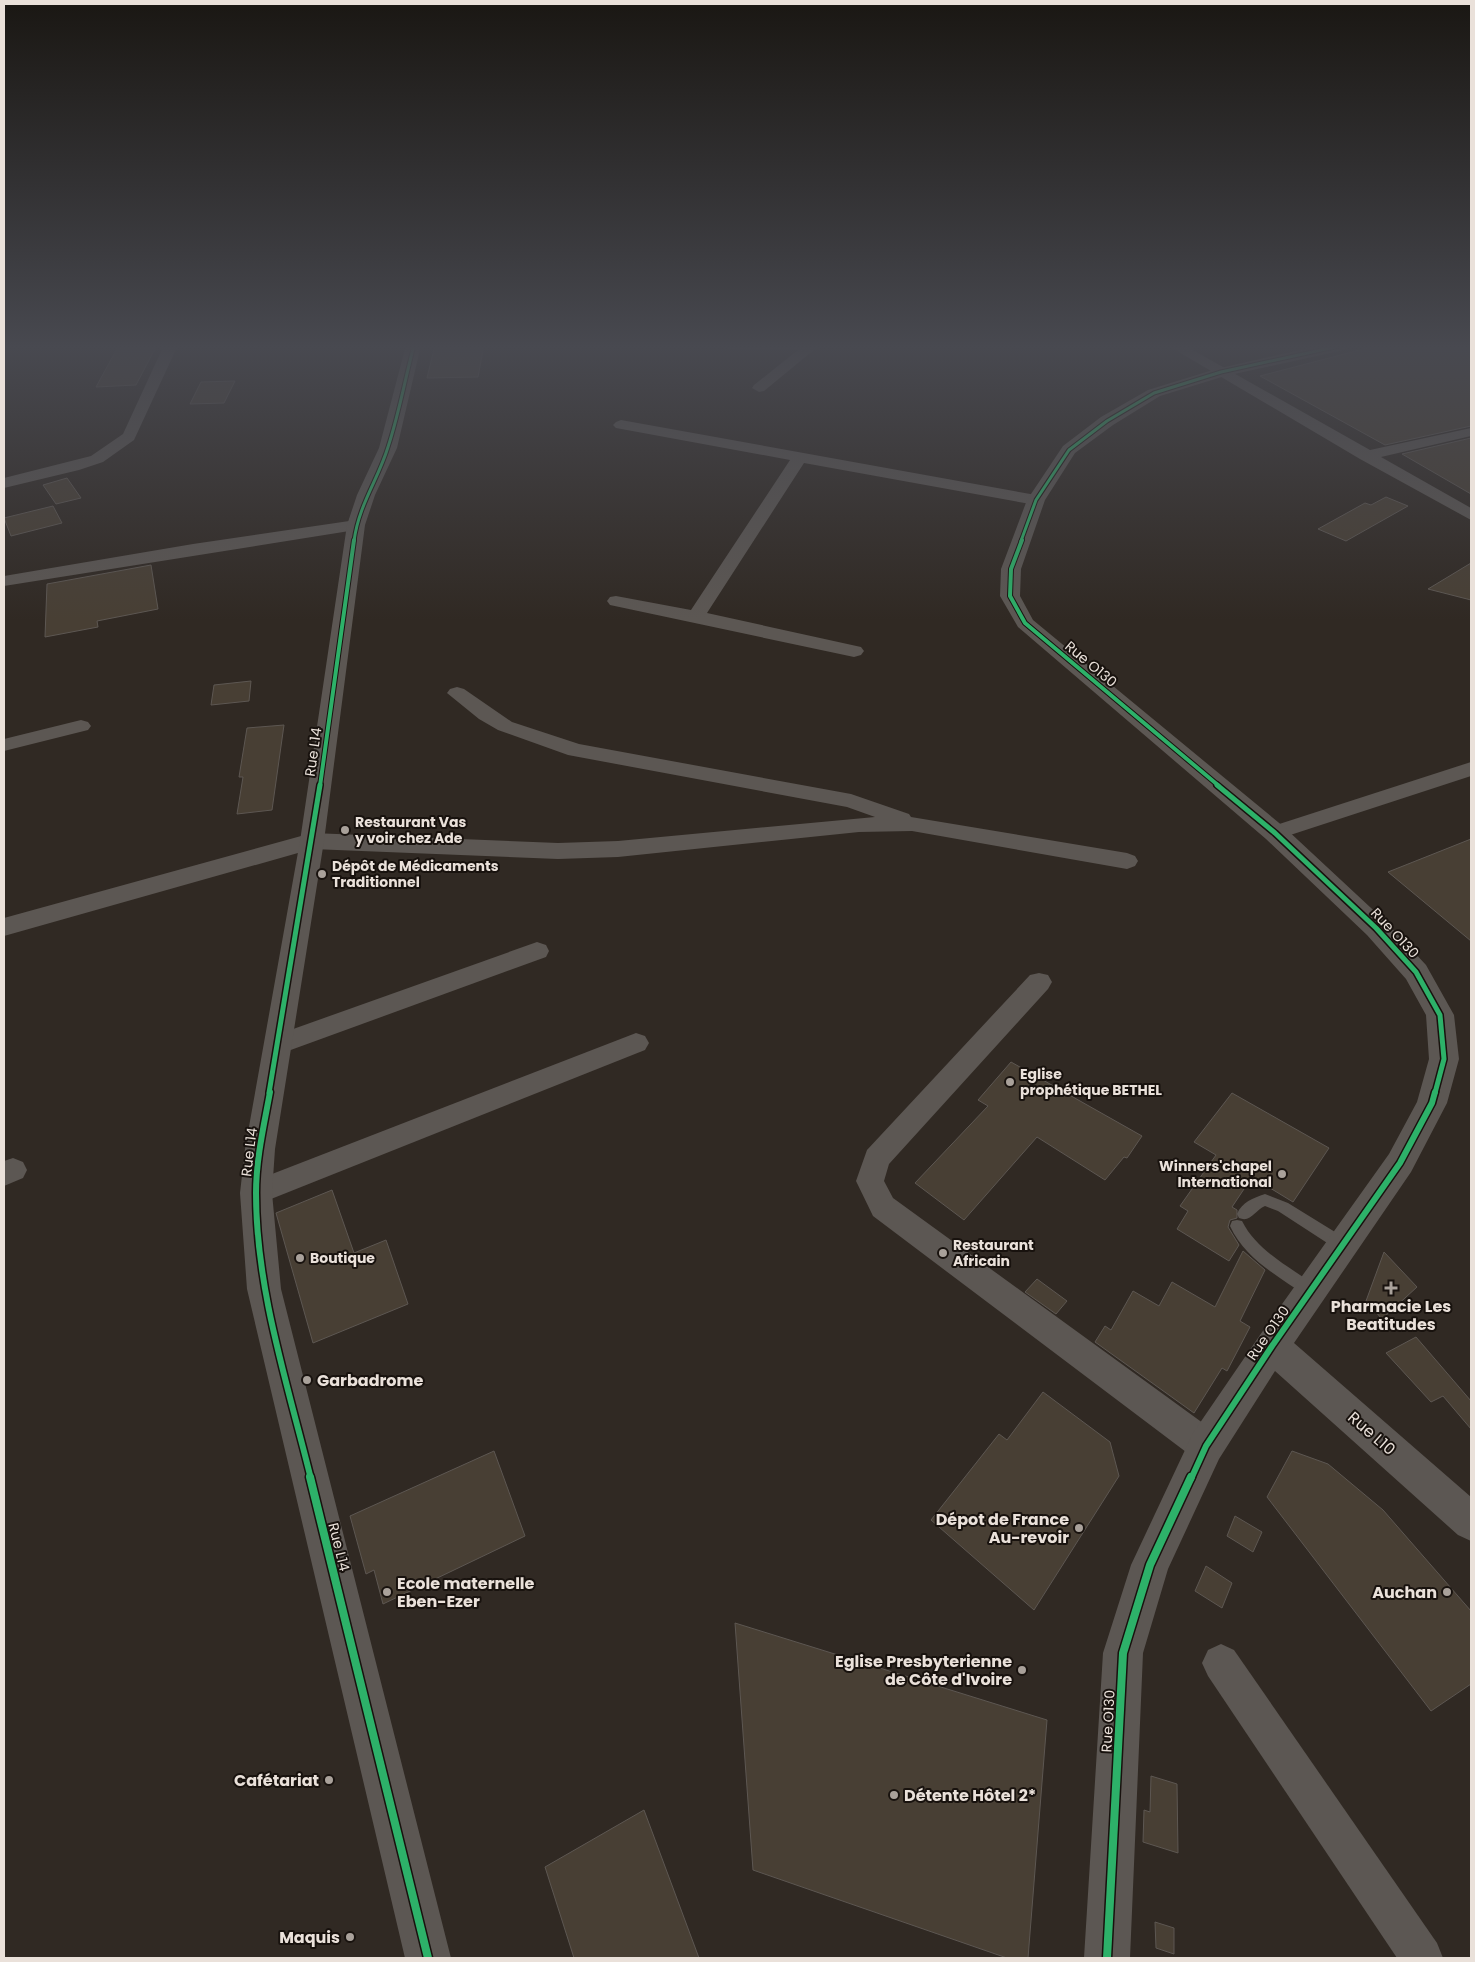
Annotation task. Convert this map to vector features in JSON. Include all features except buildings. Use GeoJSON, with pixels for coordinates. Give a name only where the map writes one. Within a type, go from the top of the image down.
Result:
{"type":"FeatureCollection","features":[{"type":"Feature","properties":{"kind":"street"},"geometry":{"type":"LineString","coordinates":[[4,483],[73,467],[97,458],[130,437]]}},
{"type":"Feature","properties":{"kind":"street","name":"Rue L14"},"geometry":{"type":"LineString","coordinates":[[391,437],[388,448],[366,495],[356,525],[312,841],[260,1149],[256,1194],[264,1289],[428,1958]]}},
{"type":"Feature","properties":{"kind":"street"},"geometry":{"type":"LineString","coordinates":[[684,437],[1036,500]]}},
{"type":"Feature","properties":{"kind":"street","name":"Rue O130"},"geometry":{"type":"LineString","coordinates":[[1087,437],[1069,450],[1036,500],[1011,569],[1010,596],[1025,623],[1275,833],[1376,928],[1416,972],[1440,1015],[1444,1059],[1432,1103],[1400,1163],[1272,1346],[1206,1446],[1150,1565],[1123,1652],[1107,1958]]}},
{"type":"Feature","properties":{"kind":"street"},"geometry":{"type":"LineString","coordinates":[[1332,437],[1471,514]]}},
{"type":"Feature","properties":{"kind":"street"},"geometry":{"type":"LineString","coordinates":[[1366,456],[1451,437]]}},
{"type":"Feature","properties":{"kind":"street"},"geometry":{"type":"LineString","coordinates":[[696,616],[800,458]]}},
{"type":"Feature","properties":{"kind":"street"},"geometry":{"type":"LineString","coordinates":[[4,581],[193,549],[356,525]]}},
{"type":"Feature","properties":{"kind":"street"},"geometry":{"type":"LineString","coordinates":[[616,601],[696,616],[854,651]]}},
{"type":"Feature","properties":{"kind":"street"},"geometry":{"type":"LineString","coordinates":[[457,693],[486,716],[505,726],[575,750],[851,801],[912,824],[1126,861]]}},
{"type":"Feature","properties":{"kind":"street"},"geometry":{"type":"LineString","coordinates":[[4,745],[81,726]]}},
{"type":"Feature","properties":{"kind":"street"},"geometry":{"type":"LineString","coordinates":[[1275,833],[1471,769]]}},
{"type":"Feature","properties":{"kind":"street"},"geometry":{"type":"LineString","coordinates":[[4,926],[312,841],[558,852],[618,849],[859,825],[912,824]]}},
{"type":"Feature","properties":{"kind":"street"},"geometry":{"type":"LineString","coordinates":[[277,1045],[537,951]]}},
{"type":"Feature","properties":{"kind":"street"},"geometry":{"type":"LineString","coordinates":[[1039,982],[877,1158],[870,1181],[882,1207],[1206,1446]]}},
{"type":"Feature","properties":{"kind":"street"},"geometry":{"type":"LineString","coordinates":[[256,1194],[636,1043]]}},
{"type":"Feature","properties":{"kind":"street","name":"Rue L10"},"geometry":{"type":"LineString","coordinates":[[1272,1346],[1471,1522]]}},
{"type":"Feature","properties":{"kind":"street"},"geometry":{"type":"LineString","coordinates":[[1221,1663],[1422,1958]]}},
{"type":"Feature","properties":{"kind":"lane"},"geometry":{"type":"LineString","coordinates":[[1311,1291],[1250,1246],[1240,1236],[1240,1220],[1256,1203],[1265,1200],[1283,1207],[1343,1245]]}},
{"type":"Feature","properties":{"kind":"cycle path"},"geometry":{"type":"LineString","coordinates":[[391,437],[388,448],[366,495],[356,525],[312,841],[260,1149],[256,1193],[264,1289],[428,1958]]}},
{"type":"Feature","properties":{"kind":"cycle path"},"geometry":{"type":"LineString","coordinates":[[1087,437],[1069,450],[1036,500],[1011,569],[1010,596],[1025,623],[1275,833],[1376,928],[1416,972],[1440,1015],[1444,1059],[1432,1103],[1400,1163],[1272,1346],[1206,1446],[1150,1565],[1123,1653],[1107,1958]]}},
{"type":"Feature","properties":{"kind":"place","name":"Restaurant Vas y voir chez Ade"},"geometry":{"type":"Point","coordinates":[345,830]}},
{"type":"Feature","properties":{"kind":"place","name":"Dépôt de Médicaments Traditionnel"},"geometry":{"type":"Point","coordinates":[322,874]}},
{"type":"Feature","properties":{"kind":"place","name":"Eglise prophétique BETHEL"},"geometry":{"type":"Point","coordinates":[1010,1082]}},
{"type":"Feature","properties":{"kind":"place","name":"Winners'chapel International"},"geometry":{"type":"Point","coordinates":[1282,1174]}},
{"type":"Feature","properties":{"kind":"place","name":"Restaurant Africain"},"geometry":{"type":"Point","coordinates":[943,1253]}},
{"type":"Feature","properties":{"kind":"place","name":"Boutique"},"geometry":{"type":"Point","coordinates":[300,1258]}},
{"type":"Feature","properties":{"kind":"place","name":"Pharmacie Les Beatitudes"},"geometry":{"type":"Point","coordinates":[1391,1288]}},
{"type":"Feature","properties":{"kind":"place","name":"Garbadrome"},"geometry":{"type":"Point","coordinates":[307,1380]}},
{"type":"Feature","properties":{"kind":"place","name":"Dépot de France Au-revoir"},"geometry":{"type":"Point","coordinates":[1079,1528]}},
{"type":"Feature","properties":{"kind":"place","name":"Ecole maternelle Eben-Ezer"},"geometry":{"type":"Point","coordinates":[387,1592]}},
{"type":"Feature","properties":{"kind":"place","name":"Auchan"},"geometry":{"type":"Point","coordinates":[1447,1592]}},
{"type":"Feature","properties":{"kind":"place","name":"Eglise Presbyterienne de Côte d'Ivoire"},"geometry":{"type":"Point","coordinates":[1022,1670]}},
{"type":"Feature","properties":{"kind":"place","name":"Cafétariat"},"geometry":{"type":"Point","coordinates":[329,1780]}},
{"type":"Feature","properties":{"kind":"place","name":"Détente Hôtel 2*"},"geometry":{"type":"Point","coordinates":[894,1795]}},
{"type":"Feature","properties":{"kind":"place","name":"Maquis"},"geometry":{"type":"Point","coordinates":[350,1937]}}]}
